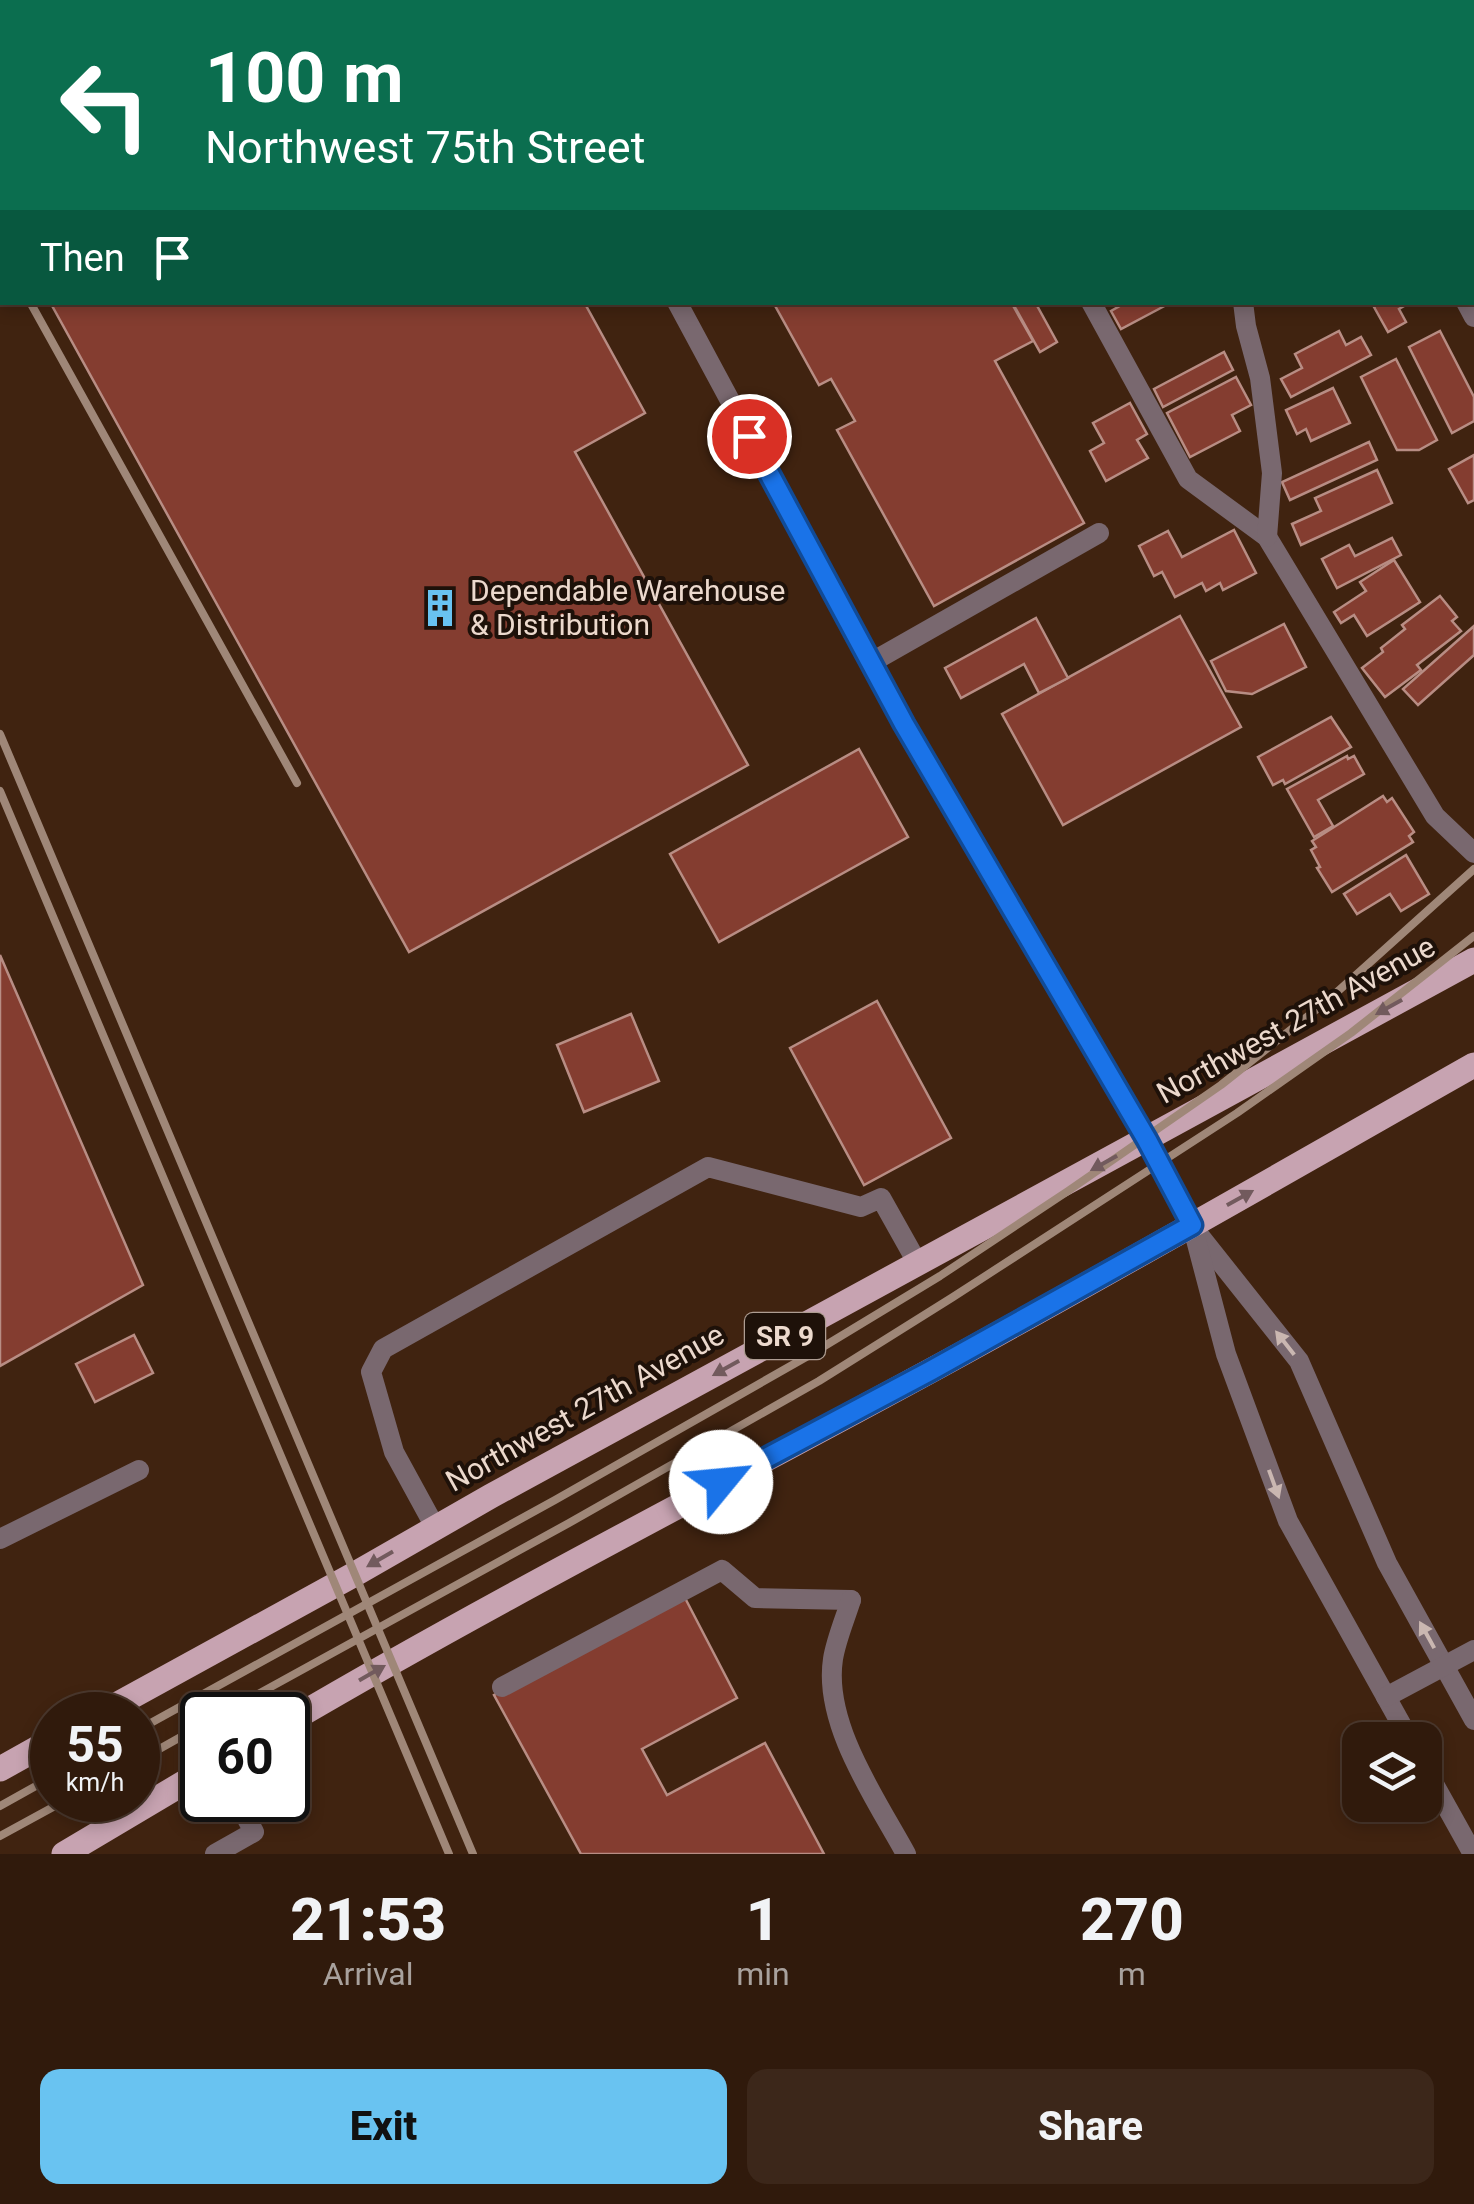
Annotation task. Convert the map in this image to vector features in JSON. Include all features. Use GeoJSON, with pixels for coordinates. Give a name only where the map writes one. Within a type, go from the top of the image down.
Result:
{"type":"FeatureCollection","features":[{"type":"Feature","properties":{"kind":"main road","name":"Northwest 27th Avenue"},"geometry":{"type":"LineString","coordinates":[[140,1692],[1474,960]]}},
{"type":"Feature","properties":{"kind":"main road"},"geometry":{"type":"LineString","coordinates":[[310,1709],[564,1566],[930,1371],[1474,1065]]}},
{"type":"Feature","properties":{"kind":"main road"},"geometry":{"type":"LineString","coordinates":[[0,1769],[30,1752]]}},
{"type":"Feature","properties":{"kind":"main road"},"geometry":{"type":"LineString","coordinates":[[64,1854],[180,1785]]}},
{"type":"Feature","properties":{"kind":"street"},"geometry":{"type":"LineString","coordinates":[[679,305],[904,724],[1147,1140],[1192,1225],[1299,1360],[1388,1562],[1474,1720]]}},
{"type":"Feature","properties":{"kind":"street"},"geometry":{"type":"LineString","coordinates":[[1093,305],[1188,479],[1267,537],[1435,816],[1474,853]]}},
{"type":"Feature","properties":{"kind":"street"},"geometry":{"type":"LineString","coordinates":[[1242,305],[1260,378],[1272,472],[1267,537]]}},
{"type":"Feature","properties":{"kind":"street"},"geometry":{"type":"LineString","coordinates":[[872,662],[1100,534]]}},
{"type":"Feature","properties":{"kind":"street"},"geometry":{"type":"LineString","coordinates":[[436,1527],[394,1452],[371,1372],[383,1350],[708,1167],[861,1206],[881,1198],[918,1264]]}},
{"type":"Feature","properties":{"kind":"street"},"geometry":{"type":"LineString","coordinates":[[1192,1225],[1226,1354],[1288,1521],[1400,1722]]}},
{"type":"Feature","properties":{"kind":"street"},"geometry":{"type":"LineString","coordinates":[[0,1540],[139,1470]]}},
{"type":"Feature","properties":{"kind":"street"},"geometry":{"type":"LineString","coordinates":[[502,1686],[722,1570],[755,1598],[851,1600],[833,1657],[836,1709],[864,1777],[906,1854]]}},
{"type":"Feature","properties":{"kind":"street"},"geometry":{"type":"LineString","coordinates":[[1386,1696],[1474,1650]]}},
{"type":"Feature","properties":{"kind":"street"},"geometry":{"type":"LineString","coordinates":[[1442,1799],[1472,1854]]}},
{"type":"Feature","properties":{"kind":"street"},"geometry":{"type":"LineString","coordinates":[[215,1854],[254,1832],[249,1822]]}},
{"type":"Feature","properties":{"kind":"building","name":"Dependable Warehouse & Distribution"},"geometry":{"type":"Polygon","coordinates":[[[52,305],[586,305],[645,413],[575,452],[748,765],[409,952],[52,305]]]}},
{"type":"Feature","properties":{"kind":"building"},"geometry":{"type":"Polygon","coordinates":[[[775,305],[1013,305],[1033,341],[995,361],[1084,523],[934,606],[837,430],[855,421],[831,379],[819,385],[775,305]]]}},
{"type":"Feature","properties":{"kind":"building"},"geometry":{"type":"Polygon","coordinates":[[[1014,305],[1037,305],[1057,342],[1040,352],[1014,305]]]}},
{"type":"Feature","properties":{"kind":"building"},"geometry":{"type":"Polygon","coordinates":[[[1122,305],[1166,305],[1121,329],[1111,311],[1122,305]]]}},
{"type":"Feature","properties":{"kind":"building"},"geometry":{"type":"Polygon","coordinates":[[[1406,305],[1399,309],[1406,322],[1388,332],[1374,307],[1406,305]]]}},
{"type":"Feature","properties":{"kind":"building"},"geometry":{"type":"Polygon","coordinates":[[[1339,331],[1346,345],[1361,337],[1371,355],[1291,397],[1281,379],[1302,368],[1295,354],[1339,331]]]}},
{"type":"Feature","properties":{"kind":"building"},"geometry":{"type":"Polygon","coordinates":[[[1440,331],[1474,397],[1474,421],[1452,433],[1409,347],[1440,331]]]}},
{"type":"Feature","properties":{"kind":"building"},"geometry":{"type":"Polygon","coordinates":[[[1224,352],[1233,370],[1163,407],[1154,389],[1224,352]]]}},
{"type":"Feature","properties":{"kind":"building"},"geometry":{"type":"Polygon","coordinates":[[[1396,359],[1437,440],[1419,450],[1397,450],[1361,377],[1396,359]]]}},
{"type":"Feature","properties":{"kind":"building"},"geometry":{"type":"Polygon","coordinates":[[[1236,377],[1251,405],[1232,415],[1240,431],[1190,457],[1167,413],[1236,377]]]}},
{"type":"Feature","properties":{"kind":"building"},"geometry":{"type":"Polygon","coordinates":[[[1333,388],[1350,423],[1311,441],[1306,429],[1297,434],[1286,410],[1333,388]]]}},
{"type":"Feature","properties":{"kind":"building"},"geometry":{"type":"Polygon","coordinates":[[[1130,403],[1147,434],[1137,440],[1148,458],[1106,481],[1090,451],[1104,443],[1093,423],[1130,403]]]}},
{"type":"Feature","properties":{"kind":"building"},"geometry":{"type":"Polygon","coordinates":[[[1369,442],[1377,460],[1290,500],[1282,482],[1369,442]]]}},
{"type":"Feature","properties":{"kind":"building"},"geometry":{"type":"Polygon","coordinates":[[[1474,455],[1474,500],[1468,503],[1449,469],[1474,455]]]}},
{"type":"Feature","properties":{"kind":"building"},"geometry":{"type":"Polygon","coordinates":[[[1377,470],[1392,503],[1301,545],[1292,524],[1321,511],[1315,498],[1377,470]]]}},
{"type":"Feature","properties":{"kind":"building"},"geometry":{"type":"Polygon","coordinates":[[[1234,530],[1256,573],[1223,590],[1220,583],[1206,591],[1202,583],[1175,597],[1162,572],[1154,576],[1139,546],[1168,531],[1182,557],[1234,530]]]}},
{"type":"Feature","properties":{"kind":"building"},"geometry":{"type":"Polygon","coordinates":[[[1392,538],[1401,555],[1337,588],[1322,559],[1349,545],[1355,556],[1392,538]]]}},
{"type":"Feature","properties":{"kind":"building"},"geometry":{"type":"Polygon","coordinates":[[[1394,560],[1420,602],[1367,636],[1354,615],[1341,623],[1334,612],[1366,591],[1360,582],[1394,560]]]}},
{"type":"Feature","properties":{"kind":"building"},"geometry":{"type":"Polygon","coordinates":[[[1440,596],[1457,617],[1452,621],[1461,631],[1417,665],[1421,670],[1385,697],[1362,668],[1405,629],[1402,625],[1440,596]]]}},
{"type":"Feature","properties":{"kind":"building"},"geometry":{"type":"Polygon","coordinates":[[[1180,616],[1241,727],[1063,825],[1002,714],[1180,616]]]}},
{"type":"Feature","properties":{"kind":"building"},"geometry":{"type":"Polygon","coordinates":[[[1036,618],[1068,678],[1039,693],[1024,664],[961,698],[945,668],[1036,618]]]}},
{"type":"Feature","properties":{"kind":"building"},"geometry":{"type":"Polygon","coordinates":[[[1284,624],[1306,667],[1252,694],[1226,691],[1211,661],[1284,624]]]}},
{"type":"Feature","properties":{"kind":"building"},"geometry":{"type":"Polygon","coordinates":[[[1474,626],[1474,655],[1418,705],[1403,689],[1474,626]]]}},
{"type":"Feature","properties":{"kind":"building"},"geometry":{"type":"Polygon","coordinates":[[[1331,717],[1351,747],[1285,784],[1283,780],[1273,785],[1258,757],[1331,717]]]}},
{"type":"Feature","properties":{"kind":"building"},"geometry":{"type":"Polygon","coordinates":[[[859,749],[908,837],[719,942],[670,854],[859,749]]]}},
{"type":"Feature","properties":{"kind":"building"},"geometry":{"type":"Polygon","coordinates":[[[1347,756],[1354,756],[1364,774],[1318,800],[1333,826],[1314,837],[1287,789],[1347,756]]]}},
{"type":"Feature","properties":{"kind":"building"},"geometry":{"type":"Polygon","coordinates":[[[1383,796],[1387,802],[1392,798],[1414,832],[1409,836],[1413,842],[1332,892],[1317,868],[1320,867],[1311,850],[1316,847],[1312,841],[1383,796]]]}},
{"type":"Feature","properties":{"kind":"building"},"geometry":{"type":"Polygon","coordinates":[[[1406,855],[1429,894],[1401,911],[1390,894],[1357,914],[1344,894],[1406,855]]]}},
{"type":"Feature","properties":{"kind":"building"},"geometry":{"type":"Polygon","coordinates":[[[0,955],[143,1285],[0,1366],[0,955]]]}},
{"type":"Feature","properties":{"kind":"building"},"geometry":{"type":"Polygon","coordinates":[[[877,1001],[951,1138],[864,1185],[790,1048],[877,1001]]]}},
{"type":"Feature","properties":{"kind":"building"},"geometry":{"type":"Polygon","coordinates":[[[631,1014],[659,1081],[584,1112],[557,1045],[631,1014]]]}},
{"type":"Feature","properties":{"kind":"building"},"geometry":{"type":"Polygon","coordinates":[[[134,1335],[153,1373],[95,1402],[76,1364],[134,1335]]]}},
{"type":"Feature","properties":{"kind":"building"},"geometry":{"type":"Polygon","coordinates":[[[684,1596],[737,1698],[642,1749],[667,1795],[765,1743],[824,1854],[581,1854],[494,1695],[684,1596]]]}},
{"type":"Feature","properties":{"kind":"railway"},"geometry":{"type":"LineString","coordinates":[[32,305],[297,783]]}},
{"type":"Feature","properties":{"kind":"railway"},"geometry":{"type":"LineString","coordinates":[[0,734],[473,1854]]}},
{"type":"Feature","properties":{"kind":"railway"},"geometry":{"type":"LineString","coordinates":[[0,791],[449,1854]]}},
{"type":"Feature","properties":{"kind":"railway"},"geometry":{"type":"LineString","coordinates":[[160,1718],[555,1500],[940,1276],[1221,1085],[1327,1001],[1474,869]]}},
{"type":"Feature","properties":{"kind":"railway"},"geometry":{"type":"LineString","coordinates":[[262,1692],[819,1381],[1237,1113],[1351,1033],[1474,936]]}},
{"type":"Feature","properties":{"kind":"railway"},"geometry":{"type":"LineString","coordinates":[[160,1749],[180,1737]]}},
{"type":"Feature","properties":{"kind":"railway"},"geometry":{"type":"LineString","coordinates":[[0,1806],[30,1789]]}},
{"type":"Feature","properties":{"kind":"railway"},"geometry":{"type":"LineString","coordinates":[[0,1836],[30,1820]]}},
{"type":"Feature","properties":{"kind":"place","name":"Dependable Warehouse & Distribution"},"geometry":{"type":"Point","coordinates":[440,608]}},
{"type":"Feature","properties":{"kind":"route"},"geometry":{"type":"LineString","coordinates":[[721,1482],[1192,1225],[1147,1140],[904,724],[749,436]]}}]}
